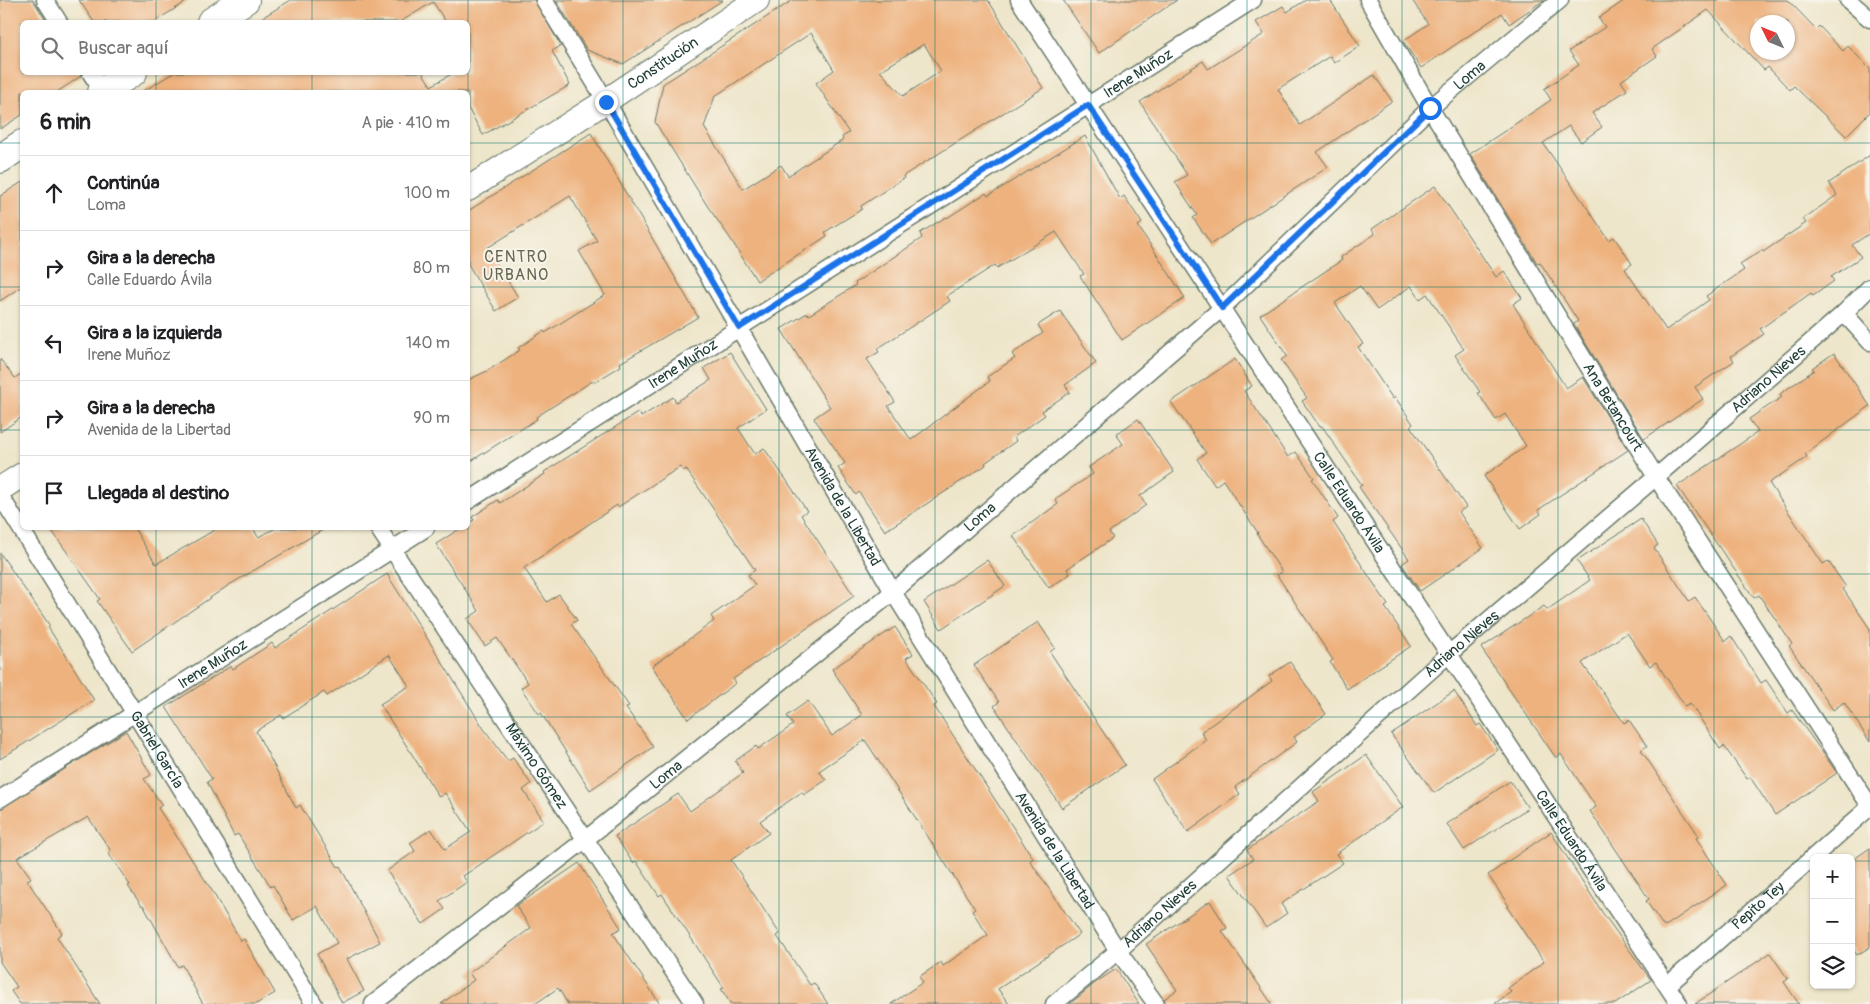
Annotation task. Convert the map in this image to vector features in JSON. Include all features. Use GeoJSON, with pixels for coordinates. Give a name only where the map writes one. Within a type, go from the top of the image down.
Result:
{"type":"FeatureCollection","features":[{"type":"Feature","properties":{"kind":"highway"},"geometry":{"type":"LineString","coordinates":[[213,20],[245,0]]}},
{"type":"Feature","properties":{"kind":"highway"},"geometry":{"type":"LineString","coordinates":[[105,90],[128,75]]}},
{"type":"Feature","properties":{"kind":"highway"},"geometry":{"type":"LineString","coordinates":[[0,158],[20,145]]}},
{"type":"Feature","properties":{"kind":"street"},"geometry":{"type":"LineString","coordinates":[[45,0],[58,20]]}},
{"type":"Feature","properties":{"kind":"street","name":"Avenida de la Libertad"},"geometry":{"type":"LineString","coordinates":[[544,0],[606,102],[893,592],[1118,951],[1156,1004]]}},
{"type":"Feature","properties":{"kind":"street","name":"Constitución"},"geometry":{"type":"LineString","coordinates":[[470,188],[606,102],[756,0]]}},
{"type":"Feature","properties":{"kind":"street","name":"Calle Eduardo Ávila"},"geometry":{"type":"LineString","coordinates":[[1019,0],[1679,1004]]}},
{"type":"Feature","properties":{"kind":"street","name":"Irene Muñoz"},"geometry":{"type":"LineString","coordinates":[[470,500],[1253,0]]}},
{"type":"Feature","properties":{"kind":"street","name":"Ana Betancourt"},"geometry":{"type":"LineString","coordinates":[[1368,0],[1430,108],[1656,478],[1870,807]]}},
{"type":"Feature","properties":{"kind":"street","name":"Loma"},"geometry":{"type":"LineString","coordinates":[[374,1004],[586,839],[893,592],[1222,308],[1430,108],[1560,0]]}},
{"type":"Feature","properties":{"kind":"street"},"geometry":{"type":"LineString","coordinates":[[1848,0],[1870,19]]}},
{"type":"Feature","properties":{"kind":"street"},"geometry":{"type":"LineString","coordinates":[[92,75],[101,90]]}},
{"type":"Feature","properties":{"kind":"street","name":"Adriano Nieves"},"geometry":{"type":"LineString","coordinates":[[1054,1004],[1118,951],[1450,653],[1656,478],[1844,313],[1870,287]]}},
{"type":"Feature","properties":{"kind":"street"},"geometry":{"type":"LineString","coordinates":[[1844,313],[1870,342]]}},
{"type":"Feature","properties":{"kind":"street"},"geometry":{"type":"LineString","coordinates":[[0,489],[20,476]]}},
{"type":"Feature","properties":{"kind":"street","name":"Gabriel García"},"geometry":{"type":"LineString","coordinates":[[0,495],[20,527]]}},
{"type":"Feature","properties":{"kind":"street","name":"Gabriel García"},"geometry":{"type":"LineString","coordinates":[[22,530],[314,1004]]}},
{"type":"Feature","properties":{"kind":"street","name":"Máximo Gómez"},"geometry":{"type":"LineString","coordinates":[[379,530],[695,1004]]}},
{"type":"Feature","properties":{"kind":"street","name":"Irene Muñoz"},"geometry":{"type":"LineString","coordinates":[[0,799],[423,530]]}},
{"type":"Feature","properties":{"kind":"street","name":"Pepito Tey"},"geometry":{"type":"LineString","coordinates":[[1668,985],[1870,807]]}},
{"type":"Feature","properties":{"kind":"building"},"geometry":{"type":"Polygon","coordinates":[[[0,0],[33,0],[46,20],[20,20],[20,75],[81,76],[60,90],[20,90],[20,116],[0,129],[0,0]]]}},
{"type":"Feature","properties":{"kind":"building"},"geometry":{"type":"Polygon","coordinates":[[[79,0],[189,0],[157,20],[93,20],[79,0]]]}},
{"type":"Feature","properties":{"kind":"building"},"geometry":{"type":"Polygon","coordinates":[[[291,0],[534,0],[561,46],[552,51],[570,85],[483,135],[470,112],[470,90],[145,90],[170,75],[424,75],[431,86],[450,75],[470,75],[470,20],[445,20],[433,2],[403,20],[258,20],[291,0]]]}},
{"type":"Feature","properties":{"kind":"building"},"geometry":{"type":"Polygon","coordinates":[[[556,0],[723,0],[623,64],[587,50],[556,0]]]}},
{"type":"Feature","properties":{"kind":"building"},"geometry":{"type":"Polygon","coordinates":[[[793,0],[988,0],[1043,88],[903,176],[904,178],[861,206],[862,209],[825,232],[827,236],[757,281],[655,122],[663,84],[793,0]],[[811,33],[715,96],[704,127],[743,189],[781,165],[788,176],[843,140],[842,137],[849,133],[816,83],[834,70],[811,33]],[[924,44],[880,71],[903,96],[941,71],[924,44]]]}},
{"type":"Feature","properties":{"kind":"building"},"geometry":{"type":"Polygon","coordinates":[[[1063,0],[1177,0],[1099,53],[1063,0]]]}},
{"type":"Feature","properties":{"kind":"building"},"geometry":{"type":"Polygon","coordinates":[[[1306,0],[1330,0],[1360,46],[1334,63],[1330,56],[1278,89],[1300,125],[1374,75],[1392,101],[1317,152],[1328,167],[1211,244],[1193,218],[1197,215],[1175,182],[1187,175],[1140,102],[1203,61],[1208,69],[1264,34],[1256,22],[1283,6],[1287,12],[1306,0]]]}},
{"type":"Feature","properties":{"kind":"building"},"geometry":{"type":"Polygon","coordinates":[[[1412,0],[1544,0],[1509,24],[1502,13],[1421,68],[1403,41],[1428,24],[1412,0]]]}},
{"type":"Feature","properties":{"kind":"building"},"geometry":{"type":"Polygon","coordinates":[[[1625,0],[1788,0],[1816,29],[1819,26],[1843,51],[1848,46],[1870,69],[1870,112],[1846,136],[1794,86],[1790,90],[1768,67],[1764,70],[1755,60],[1795,60],[1795,15],[1750,15],[1750,55],[1708,10],[1652,49],[1657,56],[1621,81],[1627,90],[1592,113],[1602,127],[1581,142],[1569,126],[1543,143],[1609,240],[1614,237],[1632,264],[1625,269],[1666,330],[1709,300],[1706,296],[1744,270],[1740,264],[1762,250],[1763,252],[1806,223],[1803,219],[1837,195],[1829,183],[1870,155],[1870,233],[1852,245],[1861,257],[1831,277],[1834,281],[1813,296],[1811,293],[1760,329],[1764,334],[1731,356],[1734,361],[1695,387],[1703,399],[1644,439],[1574,324],[1578,321],[1540,262],[1537,263],[1470,154],[1551,100],[1544,89],[1579,65],[1569,51],[1605,27],[1599,18],[1625,0]]]}},
{"type":"Feature","properties":{"kind":"building"},"geometry":{"type":"Polygon","coordinates":[[[591,133],[698,317],[620,363],[621,366],[595,382],[594,380],[470,462],[470,379],[487,371],[520,350],[518,348],[544,331],[545,333],[605,295],[579,251],[597,241],[570,196],[487,248],[518,297],[496,311],[470,267],[470,210],[591,133]]]}},
{"type":"Feature","properties":{"kind":"building"},"geometry":{"type":"Polygon","coordinates":[[[1085,136],[1120,199],[1124,196],[1142,223],[1138,226],[1185,298],[1122,340],[1080,276],[1084,274],[1056,232],[997,268],[995,265],[947,296],[950,301],[877,349],[879,352],[867,359],[895,402],[888,406],[911,440],[990,381],[987,377],[1015,358],[1012,354],[1043,333],[1038,325],[1060,311],[1096,363],[1065,385],[1070,392],[1042,411],[1045,415],[1014,437],[1016,441],[985,463],[986,465],[885,531],[859,492],[856,495],[838,468],[845,463],[814,418],[830,407],[781,329],[807,313],[809,315],[856,285],[855,283],[922,238],[920,233],[986,193],[988,196],[1085,136]]]}},
{"type":"Feature","properties":{"kind":"building"},"geometry":{"type":"Polygon","coordinates":[[[20,183],[20,287],[0,301],[0,196],[20,183]]]}},
{"type":"Feature","properties":{"kind":"building"},"geometry":{"type":"Polygon","coordinates":[[[1435,186],[1496,277],[1504,271],[1522,298],[1513,304],[1566,388],[1583,377],[1628,450],[1538,510],[1541,514],[1520,529],[1484,476],[1526,446],[1505,414],[1496,420],[1478,393],[1480,392],[1455,355],[1464,349],[1427,294],[1420,299],[1411,286],[1377,310],[1360,286],[1335,303],[1363,344],[1358,347],[1393,399],[1395,397],[1413,424],[1410,426],[1466,507],[1459,512],[1483,548],[1420,591],[1402,564],[1409,559],[1359,487],[1362,485],[1322,426],[1320,427],[1302,401],[1307,398],[1281,360],[1287,356],[1260,315],[1342,260],[1341,257],[1375,234],[1372,229],[1435,186]]]}},
{"type":"Feature","properties":{"kind":"building"},"geometry":{"type":"Polygon","coordinates":[[[730,352],[766,409],[738,428],[755,454],[764,448],[789,484],[807,511],[801,515],[854,596],[733,679],[736,683],[688,719],[652,666],[714,621],[711,616],[755,585],[748,575],[755,570],[686,469],[683,471],[680,467],[618,507],[617,505],[524,568],[547,602],[559,594],[577,620],[571,624],[629,706],[626,708],[653,747],[590,790],[541,713],[539,714],[521,688],[528,683],[497,638],[485,646],[467,619],[479,611],[436,544],[458,530],[470,530],[470,523],[474,520],[472,517],[498,500],[500,503],[545,474],[544,472],[639,412],[641,417],[673,397],[676,402],[711,380],[704,368],[730,352]]]}},
{"type":"Feature","properties":{"kind":"building"},"geometry":{"type":"Polygon","coordinates":[[[1834,353],[1870,406],[1805,454],[1807,457],[1769,483],[1823,564],[1828,561],[1846,587],[1843,589],[1870,629],[1870,742],[1844,702],[1833,710],[1789,646],[1792,644],[1759,595],[1754,598],[1677,486],[1758,432],[1749,419],[1782,397],[1780,394],[1834,353]]]}},
{"type":"Feature","properties":{"kind":"building"},"geometry":{"type":"Polygon","coordinates":[[[0,359],[15,378],[20,374],[20,418],[0,432],[0,359]]]}},
{"type":"Feature","properties":{"kind":"building"},"geometry":{"type":"Polygon","coordinates":[[[1235,359],[1252,386],[1244,391],[1288,457],[1296,452],[1314,478],[1312,479],[1338,518],[1333,522],[1388,605],[1385,607],[1411,646],[1347,689],[1330,662],[1333,660],[1277,575],[1282,572],[1258,533],[1223,480],[1215,486],[1197,459],[1206,453],[1171,402],[1235,359]]]}},
{"type":"Feature","properties":{"kind":"building"},"geometry":{"type":"Polygon","coordinates":[[[1138,419],[1174,472],[1140,496],[1146,505],[1109,532],[1113,538],[1067,569],[1070,574],[1049,588],[1013,536],[1058,504],[1055,499],[1093,474],[1089,467],[1123,444],[1116,434],[1138,419]]]}},
{"type":"Feature","properties":{"kind":"building"},"geometry":{"type":"Polygon","coordinates":[[[1641,519],[1658,545],[1654,548],[1689,601],[1695,597],[1725,641],[1731,636],[1761,683],[1766,680],[1788,713],[1792,710],[1837,773],[1775,815],[1750,777],[1747,779],[1724,746],[1720,749],[1690,703],[1685,706],[1656,662],[1650,666],[1627,633],[1582,663],[1624,723],[1629,720],[1647,746],[1641,750],[1699,836],[1696,838],[1727,885],[1664,927],[1646,901],[1649,899],[1590,811],[1596,807],[1561,754],[1556,758],[1481,648],[1544,606],[1547,610],[1590,580],[1577,561],[1641,519]]]}},
{"type":"Feature","properties":{"kind":"building"},"geometry":{"type":"Polygon","coordinates":[[[51,530],[135,530],[156,564],[215,530],[254,530],[258,537],[272,530],[323,530],[229,585],[132,651],[97,601],[100,599],[51,530]]]}},
{"type":"Feature","properties":{"kind":"building"},"geometry":{"type":"Polygon","coordinates":[[[0,553],[50,626],[48,627],[94,700],[0,759],[0,553]]]}},
{"type":"Feature","properties":{"kind":"building"},"geometry":{"type":"Polygon","coordinates":[[[987,560],[1005,586],[941,629],[924,602],[987,560]]]}},
{"type":"Feature","properties":{"kind":"building"},"geometry":{"type":"Polygon","coordinates":[[[387,574],[484,729],[508,761],[513,758],[531,784],[523,790],[544,821],[463,876],[467,882],[439,901],[445,909],[423,924],[387,871],[415,851],[410,843],[431,829],[445,849],[471,832],[445,793],[439,797],[380,704],[409,686],[389,655],[327,696],[324,692],[283,718],[281,715],[256,731],[296,808],[300,805],[338,867],[340,866],[380,942],[347,959],[364,991],[342,1003],[317,954],[337,943],[317,906],[293,920],[273,885],[271,887],[238,834],[234,836],[207,782],[212,779],[166,707],[231,666],[233,669],[272,643],[275,648],[387,574]]]}},
{"type":"Feature","properties":{"kind":"building"},"geometry":{"type":"Polygon","coordinates":[[[1038,622],[1055,648],[1050,652],[1125,765],[1062,808],[994,706],[999,702],[974,665],[1038,622]]]}},
{"type":"Feature","properties":{"kind":"building"},"geometry":{"type":"Polygon","coordinates":[[[895,627],[913,654],[906,658],[937,704],[934,706],[1033,858],[1030,861],[1080,934],[998,989],[1009,1004],[891,1004],[923,982],[919,977],[941,962],[943,966],[988,935],[972,911],[975,909],[865,740],[819,771],[826,780],[804,795],[802,792],[760,821],[769,833],[731,860],[780,934],[777,936],[810,985],[814,983],[828,1004],[731,1004],[721,989],[724,988],[662,894],[659,896],[636,861],[633,863],[615,836],[678,794],[690,811],[743,773],[735,761],[756,746],[758,749],[793,725],[787,716],[808,701],[832,736],[862,715],[832,669],[895,627]]]}},
{"type":"Feature","properties":{"kind":"building"},"geometry":{"type":"Polygon","coordinates":[[[1290,662],[1326,714],[1294,737],[1297,742],[1235,787],[1240,794],[1188,832],[1152,779],[1206,740],[1201,732],[1272,681],[1269,676],[1290,662]]]}},
{"type":"Feature","properties":{"kind":"building"},"geometry":{"type":"Polygon","coordinates":[[[1454,691],[1477,726],[1480,724],[1498,750],[1434,793],[1391,734],[1454,691]]]}},
{"type":"Feature","properties":{"kind":"building"},"geometry":{"type":"Polygon","coordinates":[[[126,731],[151,775],[144,779],[162,805],[158,808],[211,889],[241,941],[244,939],[275,993],[256,1004],[203,1004],[182,965],[178,967],[143,905],[128,886],[130,885],[108,853],[111,851],[88,817],[17,858],[31,878],[27,880],[62,933],[57,937],[100,1004],[20,1004],[11,991],[17,987],[0,962],[0,809],[126,731]]]}},
{"type":"Feature","properties":{"kind":"building"},"geometry":{"type":"Polygon","coordinates":[[[1366,755],[1403,807],[1336,854],[1343,863],[1281,904],[1287,913],[1266,928],[1229,875],[1253,859],[1247,850],[1319,801],[1313,792],[1366,755]]]}},
{"type":"Feature","properties":{"kind":"building"},"geometry":{"type":"Polygon","coordinates":[[[1510,781],[1528,808],[1464,850],[1447,824],[1510,781]]]}},
{"type":"Feature","properties":{"kind":"building"},"geometry":{"type":"Polygon","coordinates":[[[1551,832],[1602,912],[1651,980],[1615,1004],[1494,1004],[1511,992],[1508,988],[1544,962],[1488,875],[1551,832]]]}},
{"type":"Feature","properties":{"kind":"building"},"geometry":{"type":"Polygon","coordinates":[[[1870,848],[1870,947],[1857,955],[1855,952],[1855,858],[1870,848]]]}},
{"type":"Feature","properties":{"kind":"building"},"geometry":{"type":"Polygon","coordinates":[[[579,863],[621,928],[613,933],[660,1004],[568,1004],[558,988],[535,1004],[441,1004],[474,980],[469,973],[531,928],[516,906],[579,863]]]}},
{"type":"Feature","properties":{"kind":"building"},"geometry":{"type":"Polygon","coordinates":[[[1210,901],[1227,928],[1222,931],[1272,1004],[1166,1004],[1164,999],[1177,990],[1146,944],[1210,901]]]}},
{"type":"Feature","properties":{"kind":"building"},"geometry":{"type":"Polygon","coordinates":[[[1770,953],[1788,979],[1784,982],[1799,1004],[1695,1004],[1770,953]]]}},
{"type":"Feature","properties":{"kind":"building"},"geometry":{"type":"Polygon","coordinates":[[[1116,969],[1139,1004],[1070,1004],[1095,983],[1116,969]]]}},
{"type":"Feature","properties":{"kind":"district","name":"CENTRO URBANO"},"geometry":{"type":"Point","coordinates":[516,265]}},
{"type":"Feature","properties":{"kind":"route"},"geometry":{"type":"LineString","coordinates":[[606,102],[739,328],[1088,105],[1222,308],[1430,108]]}}]}
